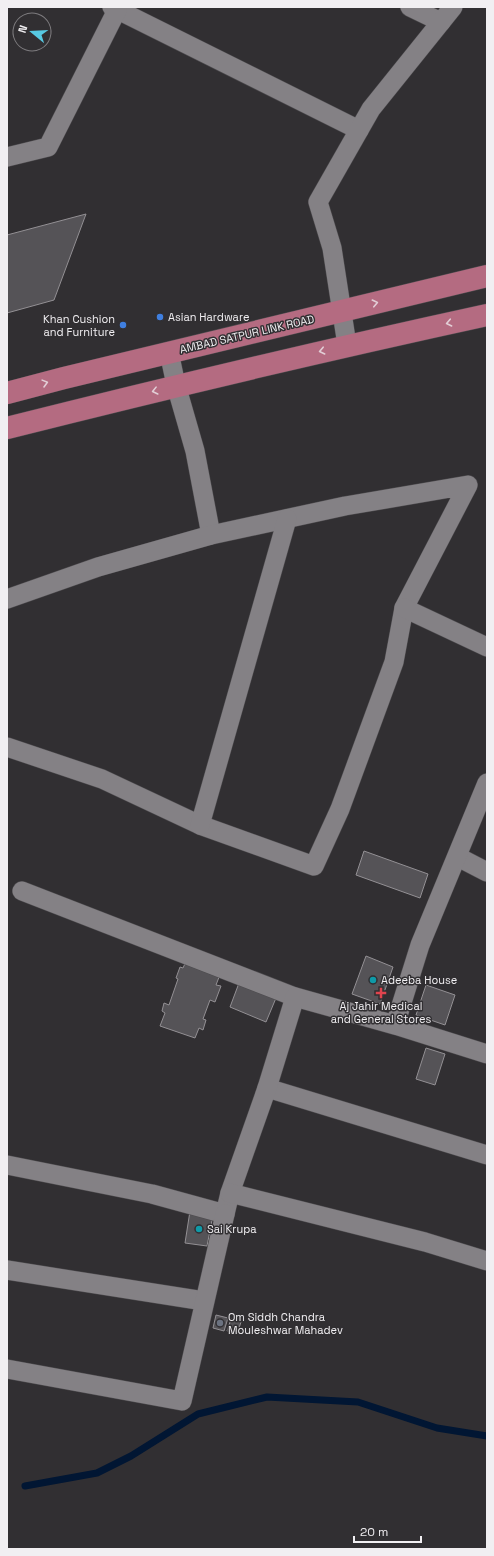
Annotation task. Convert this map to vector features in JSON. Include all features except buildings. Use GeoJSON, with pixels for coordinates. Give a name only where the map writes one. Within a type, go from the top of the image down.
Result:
{"type":"FeatureCollection","features":[{"type":"Feature","properties":{"kind":"main road","name":"AMBAD SATPUR LINK ROAD"},"geometry":{"type":"LineString","coordinates":[[7,393],[169,352],[487,276]]}},
{"type":"Feature","properties":{"kind":"main road"},"geometry":{"type":"LineString","coordinates":[[7,428],[176,385],[347,345],[487,315]]}},
{"type":"Feature","properties":{"kind":"street"},"geometry":{"type":"LineString","coordinates":[[410,7],[441,22]]}},
{"type":"Feature","properties":{"kind":"street"},"geometry":{"type":"LineString","coordinates":[[347,345],[332,248],[318,202],[371,109],[453,7]]}},
{"type":"Feature","properties":{"kind":"street"},"geometry":{"type":"LineString","coordinates":[[7,157],[48,147],[115,8],[360,130]]}},
{"type":"Feature","properties":{"kind":"street"},"geometry":{"type":"LineString","coordinates":[[169,352],[176,385],[195,451],[210,535]]}},
{"type":"Feature","properties":{"kind":"street"},"geometry":{"type":"LineString","coordinates":[[7,599],[98,567],[210,535],[345,506],[468,485],[404,608],[394,662],[340,809],[314,866],[200,825],[102,779],[7,747]]}},
{"type":"Feature","properties":{"kind":"street"},"geometry":{"type":"LineString","coordinates":[[200,825],[287,519]]}},
{"type":"Feature","properties":{"kind":"street"},"geometry":{"type":"LineString","coordinates":[[404,608],[487,647]]}},
{"type":"Feature","properties":{"kind":"street"},"geometry":{"type":"LineString","coordinates":[[395,1025],[420,945],[458,857],[487,783]]}},
{"type":"Feature","properties":{"kind":"street"},"geometry":{"type":"LineString","coordinates":[[458,857],[487,872]]}},
{"type":"Feature","properties":{"kind":"street"},"geometry":{"type":"LineString","coordinates":[[22,891],[295,997],[395,1025],[487,1054]]}},
{"type":"Feature","properties":{"kind":"street"},"geometry":{"type":"LineString","coordinates":[[7,1369],[182,1401],[230,1193],[267,1088],[295,997]]}},
{"type":"Feature","properties":{"kind":"street"},"geometry":{"type":"LineString","coordinates":[[267,1088],[487,1155]]}},
{"type":"Feature","properties":{"kind":"street"},"geometry":{"type":"LineString","coordinates":[[7,1164],[152,1194],[225,1214]]}},
{"type":"Feature","properties":{"kind":"street"},"geometry":{"type":"LineString","coordinates":[[230,1193],[425,1242],[487,1261]]}},
{"type":"Feature","properties":{"kind":"street"},"geometry":{"type":"LineString","coordinates":[[7,1270],[204,1301]]}},
{"type":"Feature","properties":{"kind":"waterway"},"geometry":{"type":"LineString","coordinates":[[25,1486],[97,1473],[131,1456],[198,1414],[267,1397],[358,1402],[437,1428],[487,1436]]}},
{"type":"Feature","properties":{"kind":"place","name":"Asian Hardware"},"geometry":{"type":"Point","coordinates":[160,317]}},
{"type":"Feature","properties":{"kind":"place","name":"Khan Cushion and Furniture"},"geometry":{"type":"Point","coordinates":[123,325]}},
{"type":"Feature","properties":{"kind":"place","name":"Adeeba House"},"geometry":{"type":"Point","coordinates":[373,980]}},
{"type":"Feature","properties":{"kind":"place","name":"Aj Jahir Medical and General Stores"},"geometry":{"type":"Point","coordinates":[381,993]}},
{"type":"Feature","properties":{"kind":"place","name":"Sai Krupa"},"geometry":{"type":"Point","coordinates":[199,1229]}},
{"type":"Feature","properties":{"kind":"place","name":"Om Siddh Chandra Mouleshwar Mahadev"},"geometry":{"type":"Point","coordinates":[220,1323]}}]}
